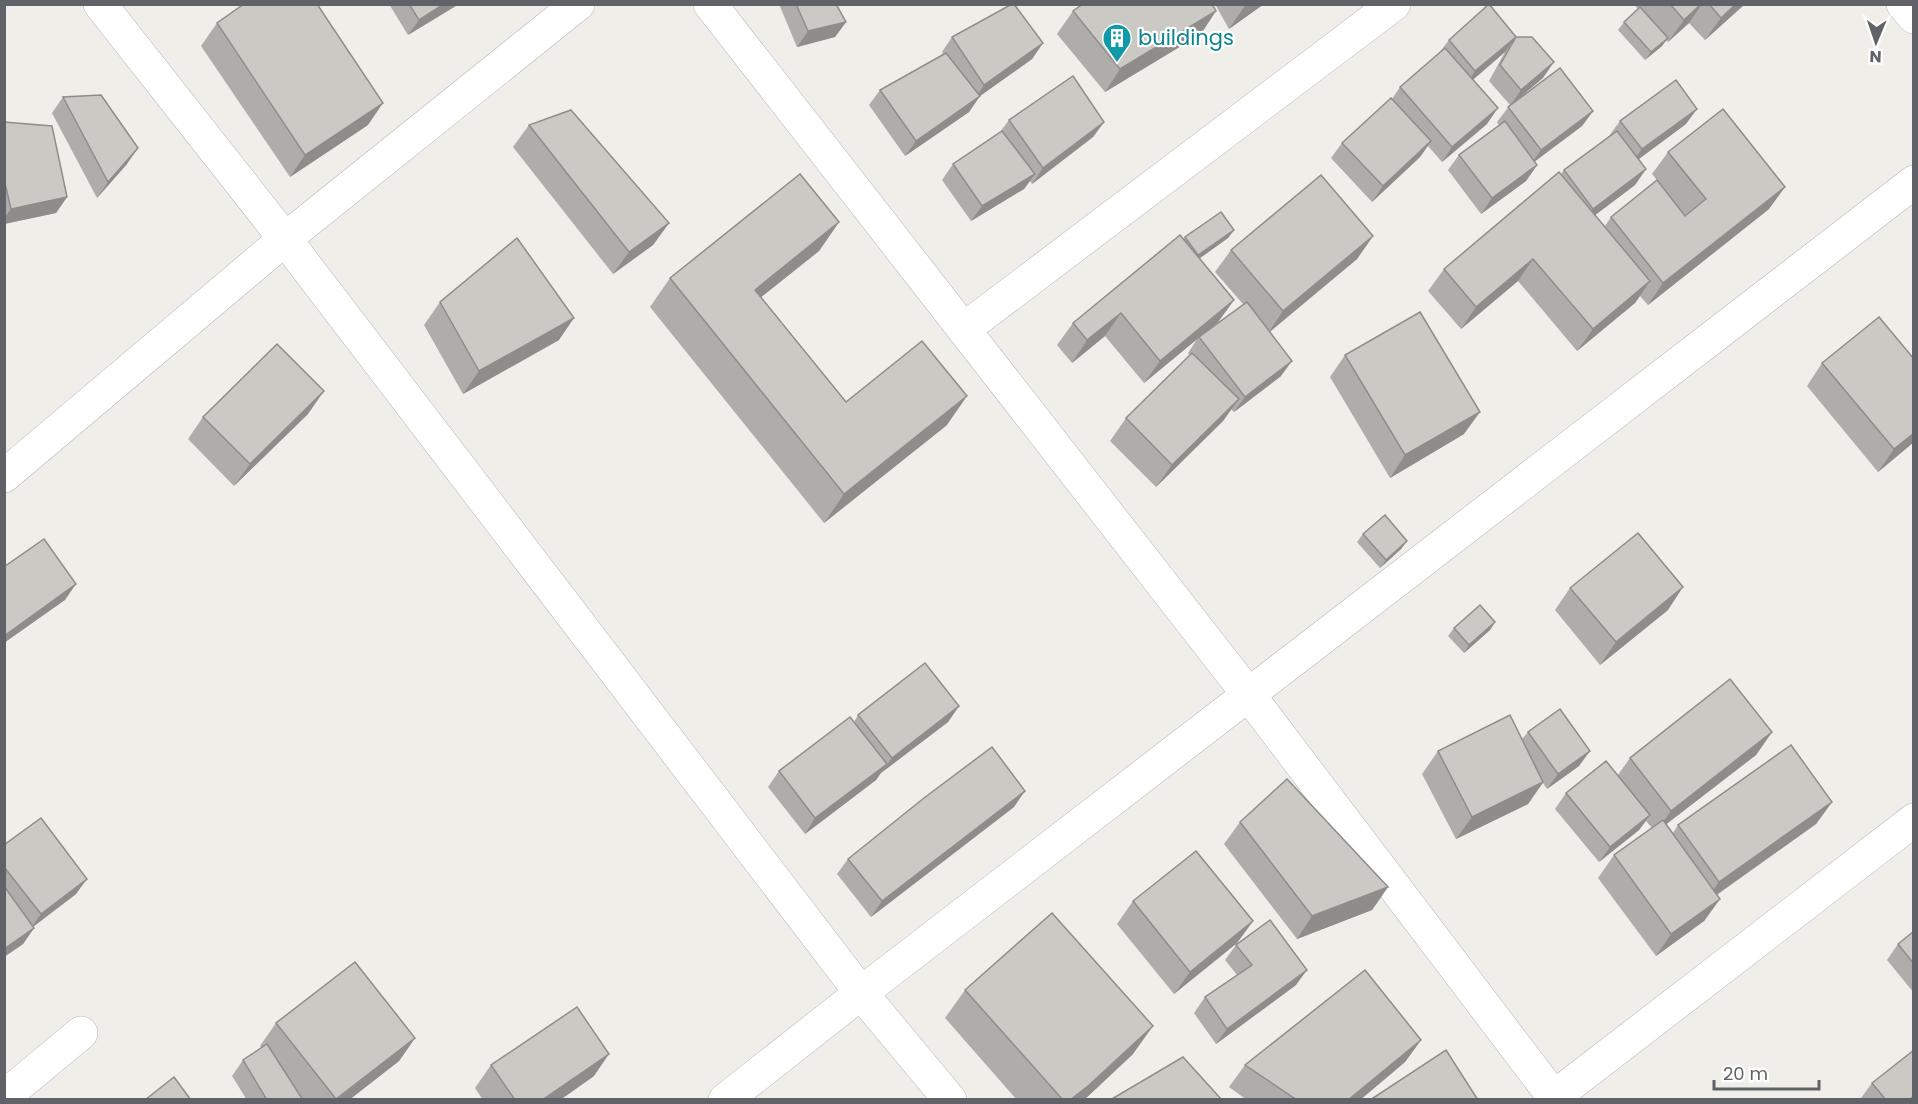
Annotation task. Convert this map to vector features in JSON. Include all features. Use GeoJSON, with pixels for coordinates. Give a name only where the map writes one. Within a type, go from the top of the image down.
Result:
{"type":"FeatureCollection","features":[{"type":"Feature","properties":{"kind":"street"},"geometry":{"type":"LineString","coordinates":[[100,4],[285,239],[861,993],[950,1100]]}},
{"type":"Feature","properties":{"kind":"street"},"geometry":{"type":"LineString","coordinates":[[4,476],[285,239],[578,4]]}},
{"type":"Feature","properties":{"kind":"street"},"geometry":{"type":"LineString","coordinates":[[710,4],[1248,694],[1555,1098],[1914,820]]}},
{"type":"Feature","properties":{"kind":"street"},"geometry":{"type":"LineString","coordinates":[[964,329],[1394,4]]}},
{"type":"Feature","properties":{"kind":"street"},"geometry":{"type":"LineString","coordinates":[[1904,4],[1914,17]]}},
{"type":"Feature","properties":{"kind":"street"},"geometry":{"type":"LineString","coordinates":[[725,1100],[1914,182]]}},
{"type":"Feature","properties":{"kind":"street"},"geometry":{"type":"LineString","coordinates":[[4,1098],[81,1033]]}},
{"type":"Feature","properties":{"kind":"building"},"geometry":{"type":"Polygon","coordinates":[[[244,4],[317,4],[383,103],[305,155],[217,23],[244,4]]]}},
{"type":"Feature","properties":{"kind":"building"},"geometry":{"type":"Polygon","coordinates":[[[409,4],[444,4],[419,20],[409,4]]]}},
{"type":"Feature","properties":{"kind":"building"},"geometry":{"type":"Polygon","coordinates":[[[796,4],[836,4],[846,22],[808,31],[796,4]]]}},
{"type":"Feature","properties":{"kind":"building"},"geometry":{"type":"Polygon","coordinates":[[[1012,4],[1043,43],[984,85],[952,37],[1012,4]]]}},
{"type":"Feature","properties":{"kind":"building"},"geometry":{"type":"Polygon","coordinates":[[[1083,4],[1212,4],[1216,11],[1120,69],[1073,11],[1083,4]]]}},
{"type":"Feature","properties":{"kind":"building"},"geometry":{"type":"Polygon","coordinates":[[[1489,4],[1516,37],[1475,71],[1449,40],[1489,4]]]}},
{"type":"Feature","properties":{"kind":"building"},"geometry":{"type":"Polygon","coordinates":[[[1670,4],[1701,4],[1684,20],[1670,4]]]}},
{"type":"Feature","properties":{"kind":"building"},"geometry":{"type":"Polygon","coordinates":[[[1709,4],[1736,4],[1721,18],[1709,4]]]}},
{"type":"Feature","properties":{"kind":"building"},"geometry":{"type":"Polygon","coordinates":[[[1640,7],[1668,38],[1651,52],[1624,22],[1640,7]]]}},
{"type":"Feature","properties":{"kind":"building"},"geometry":{"type":"Polygon","coordinates":[[[1516,37],[1532,37],[1554,62],[1521,90],[1500,65],[1516,37]]]}},
{"type":"Feature","properties":{"kind":"building"},"geometry":{"type":"Polygon","coordinates":[[[1445,48],[1498,108],[1452,147],[1400,87],[1445,48]]]}},
{"type":"Feature","properties":{"kind":"building"},"geometry":{"type":"Polygon","coordinates":[[[946,53],[980,96],[916,141],[880,90],[946,53]]]}},
{"type":"Feature","properties":{"kind":"building"},"geometry":{"type":"Polygon","coordinates":[[[1560,68],[1593,111],[1541,150],[1508,107],[1560,68]]]}},
{"type":"Feature","properties":{"kind":"building"},"geometry":{"type":"Polygon","coordinates":[[[1073,76],[1104,122],[1043,168],[1009,120],[1073,76]]]}},
{"type":"Feature","properties":{"kind":"building"},"geometry":{"type":"Polygon","coordinates":[[[1676,80],[1697,109],[1642,149],[1620,121],[1676,80]]]}},
{"type":"Feature","properties":{"kind":"building"},"geometry":{"type":"Polygon","coordinates":[[[101,95],[138,148],[108,182],[63,97],[101,95]]]}},
{"type":"Feature","properties":{"kind":"building"},"geometry":{"type":"Polygon","coordinates":[[[1391,98],[1431,141],[1383,186],[1342,143],[1391,98]]]}},
{"type":"Feature","properties":{"kind":"building"},"geometry":{"type":"Polygon","coordinates":[[[1723,109],[1785,187],[1663,283],[1611,217],[1657,180],[1685,216],[1706,199],[1668,152],[1723,109]]]}},
{"type":"Feature","properties":{"kind":"building"},"geometry":{"type":"Polygon","coordinates":[[[571,110],[669,223],[629,252],[529,125],[571,110]]]}},
{"type":"Feature","properties":{"kind":"building"},"geometry":{"type":"Polygon","coordinates":[[[1505,121],[1537,165],[1492,198],[1459,155],[1505,121]]]}},
{"type":"Feature","properties":{"kind":"building"},"geometry":{"type":"Polygon","coordinates":[[[4,122],[52,126],[67,197],[11,209],[4,179],[4,122]]]}},
{"type":"Feature","properties":{"kind":"building"},"geometry":{"type":"Polygon","coordinates":[[[1002,131],[1035,174],[982,206],[953,164],[1002,131]]]}},
{"type":"Feature","properties":{"kind":"building"},"geometry":{"type":"Polygon","coordinates":[[[1617,131],[1646,169],[1593,209],[1564,170],[1617,131]]]}},
{"type":"Feature","properties":{"kind":"building"},"geometry":{"type":"Polygon","coordinates":[[[1559,172],[1650,281],[1593,329],[1533,259],[1476,307],[1444,269],[1559,172]]]}},
{"type":"Feature","properties":{"kind":"building"},"geometry":{"type":"Polygon","coordinates":[[[800,174],[839,222],[755,290],[846,402],[922,341],[967,396],[844,494],[670,278],[800,174]]]}},
{"type":"Feature","properties":{"kind":"building"},"geometry":{"type":"Polygon","coordinates":[[[1321,175],[1373,236],[1283,311],[1231,250],[1321,175]]]}},
{"type":"Feature","properties":{"kind":"building"},"geometry":{"type":"Polygon","coordinates":[[[1221,212],[1234,230],[1198,255],[1185,237],[1221,212]]]}},
{"type":"Feature","properties":{"kind":"building"},"geometry":{"type":"Polygon","coordinates":[[[1180,235],[1234,300],[1160,361],[1121,313],[1087,340],[1073,323],[1180,235]]]}},
{"type":"Feature","properties":{"kind":"building"},"geometry":{"type":"Polygon","coordinates":[[[517,238],[574,318],[479,371],[440,302],[517,238]]]}},
{"type":"Feature","properties":{"kind":"building"},"geometry":{"type":"Polygon","coordinates":[[[1247,302],[1292,361],[1245,397],[1199,337],[1247,302]]]}},
{"type":"Feature","properties":{"kind":"building"},"geometry":{"type":"Polygon","coordinates":[[[1420,312],[1480,412],[1405,455],[1345,355],[1420,312]]]}},
{"type":"Feature","properties":{"kind":"building"},"geometry":{"type":"Polygon","coordinates":[[[1879,317],[1914,359],[1914,433],[1894,449],[1822,363],[1879,317]]]}},
{"type":"Feature","properties":{"kind":"building"},"geometry":{"type":"Polygon","coordinates":[[[277,344],[324,391],[250,464],[203,417],[277,344]]]}},
{"type":"Feature","properties":{"kind":"building"},"geometry":{"type":"Polygon","coordinates":[[[1192,353],[1239,399],[1172,465],[1126,418],[1192,353]]]}},
{"type":"Feature","properties":{"kind":"building"},"geometry":{"type":"Polygon","coordinates":[[[1385,515],[1407,541],[1386,560],[1363,534],[1385,515]]]}},
{"type":"Feature","properties":{"kind":"building"},"geometry":{"type":"Polygon","coordinates":[[[1638,533],[1683,587],[1616,642],[1570,588],[1638,533]]]}},
{"type":"Feature","properties":{"kind":"building"},"geometry":{"type":"Polygon","coordinates":[[[44,539],[76,584],[4,636],[4,567],[44,539]]]}},
{"type":"Feature","properties":{"kind":"building"},"geometry":{"type":"Polygon","coordinates":[[[1480,605],[1495,622],[1469,645],[1454,628],[1480,605]]]}},
{"type":"Feature","properties":{"kind":"building"},"geometry":{"type":"Polygon","coordinates":[[[925,663],[959,706],[892,758],[858,715],[925,663]]]}},
{"type":"Feature","properties":{"kind":"building"},"geometry":{"type":"Polygon","coordinates":[[[1730,679],[1772,732],[1671,811],[1630,758],[1730,679]]]}},
{"type":"Feature","properties":{"kind":"building"},"geometry":{"type":"Polygon","coordinates":[[[1560,709],[1590,751],[1558,774],[1528,732],[1560,709]]]}},
{"type":"Feature","properties":{"kind":"building"},"geometry":{"type":"Polygon","coordinates":[[[1510,715],[1543,782],[1472,817],[1438,751],[1510,715]]]}},
{"type":"Feature","properties":{"kind":"building"},"geometry":{"type":"Polygon","coordinates":[[[850,717],[887,764],[815,818],[779,771],[850,717]]]}},
{"type":"Feature","properties":{"kind":"building"},"geometry":{"type":"Polygon","coordinates":[[[1791,745],[1832,802],[1719,882],[1678,825],[1791,745]]]}},
{"type":"Feature","properties":{"kind":"building"},"geometry":{"type":"Polygon","coordinates":[[[992,747],[1025,791],[882,901],[848,859],[992,747]]]}},
{"type":"Feature","properties":{"kind":"building"},"geometry":{"type":"Polygon","coordinates":[[[1606,761],[1650,815],[1610,847],[1566,793],[1606,761]]]}},
{"type":"Feature","properties":{"kind":"building"},"geometry":{"type":"Polygon","coordinates":[[[1287,779],[1388,887],[1312,916],[1240,822],[1287,779]]]}},
{"type":"Feature","properties":{"kind":"building"},"geometry":{"type":"Polygon","coordinates":[[[41,818],[87,879],[41,914],[4,867],[4,845],[41,818]]]}},
{"type":"Feature","properties":{"kind":"building"},"geometry":{"type":"Polygon","coordinates":[[[1663,820],[1720,899],[1671,934],[1614,855],[1663,820]]]}},
{"type":"Feature","properties":{"kind":"building"},"geometry":{"type":"Polygon","coordinates":[[[1196,851],[1253,921],[1190,972],[1133,901],[1196,851]]]}},
{"type":"Feature","properties":{"kind":"building"},"geometry":{"type":"Polygon","coordinates":[[[4,886],[34,928],[4,949],[4,886]]]}},
{"type":"Feature","properties":{"kind":"building"},"geometry":{"type":"Polygon","coordinates":[[[1052,913],[1153,1026],[1070,1100],[1063,1100],[965,990],[1052,913]]]}},
{"type":"Feature","properties":{"kind":"building"},"geometry":{"type":"Polygon","coordinates":[[[1270,920],[1307,970],[1227,1029],[1205,997],[1252,965],[1236,945],[1270,920]]]}},
{"type":"Feature","properties":{"kind":"building"},"geometry":{"type":"Polygon","coordinates":[[[1914,931],[1914,964],[1898,944],[1914,931]]]}},
{"type":"Feature","properties":{"kind":"building"},"geometry":{"type":"Polygon","coordinates":[[[355,962],[415,1038],[336,1099],[276,1023],[355,962]]]}},
{"type":"Feature","properties":{"kind":"building"},"geometry":{"type":"Polygon","coordinates":[[[1365,970],[1421,1040],[1348,1100],[1297,1100],[1245,1065],[1365,970]]]}},
{"type":"Feature","properties":{"kind":"building"},"geometry":{"type":"Polygon","coordinates":[[[577,1007],[609,1054],[542,1100],[515,1100],[491,1065],[577,1007]]]}},
{"type":"Feature","properties":{"kind":"building"},"geometry":{"type":"Polygon","coordinates":[[[267,1044],[303,1100],[267,1100],[243,1060],[267,1044]]]}},
{"type":"Feature","properties":{"kind":"building"},"geometry":{"type":"Polygon","coordinates":[[[1446,1050],[1478,1100],[1370,1100],[1446,1050]]]}},
{"type":"Feature","properties":{"kind":"building"},"geometry":{"type":"Polygon","coordinates":[[[1914,1050],[1914,1096],[1909,1100],[1886,1100],[1872,1083],[1914,1050]]]}},
{"type":"Feature","properties":{"kind":"building"},"geometry":{"type":"Polygon","coordinates":[[[1183,1057],[1222,1100],[1110,1100],[1183,1057]]]}},
{"type":"Feature","properties":{"kind":"building"},"geometry":{"type":"Polygon","coordinates":[[[174,1077],[191,1100],[145,1100],[174,1077]]]}},
{"type":"Feature","properties":{"kind":"place","name":"buildings"},"geometry":{"type":"Point","coordinates":[1117,64]}}]}
